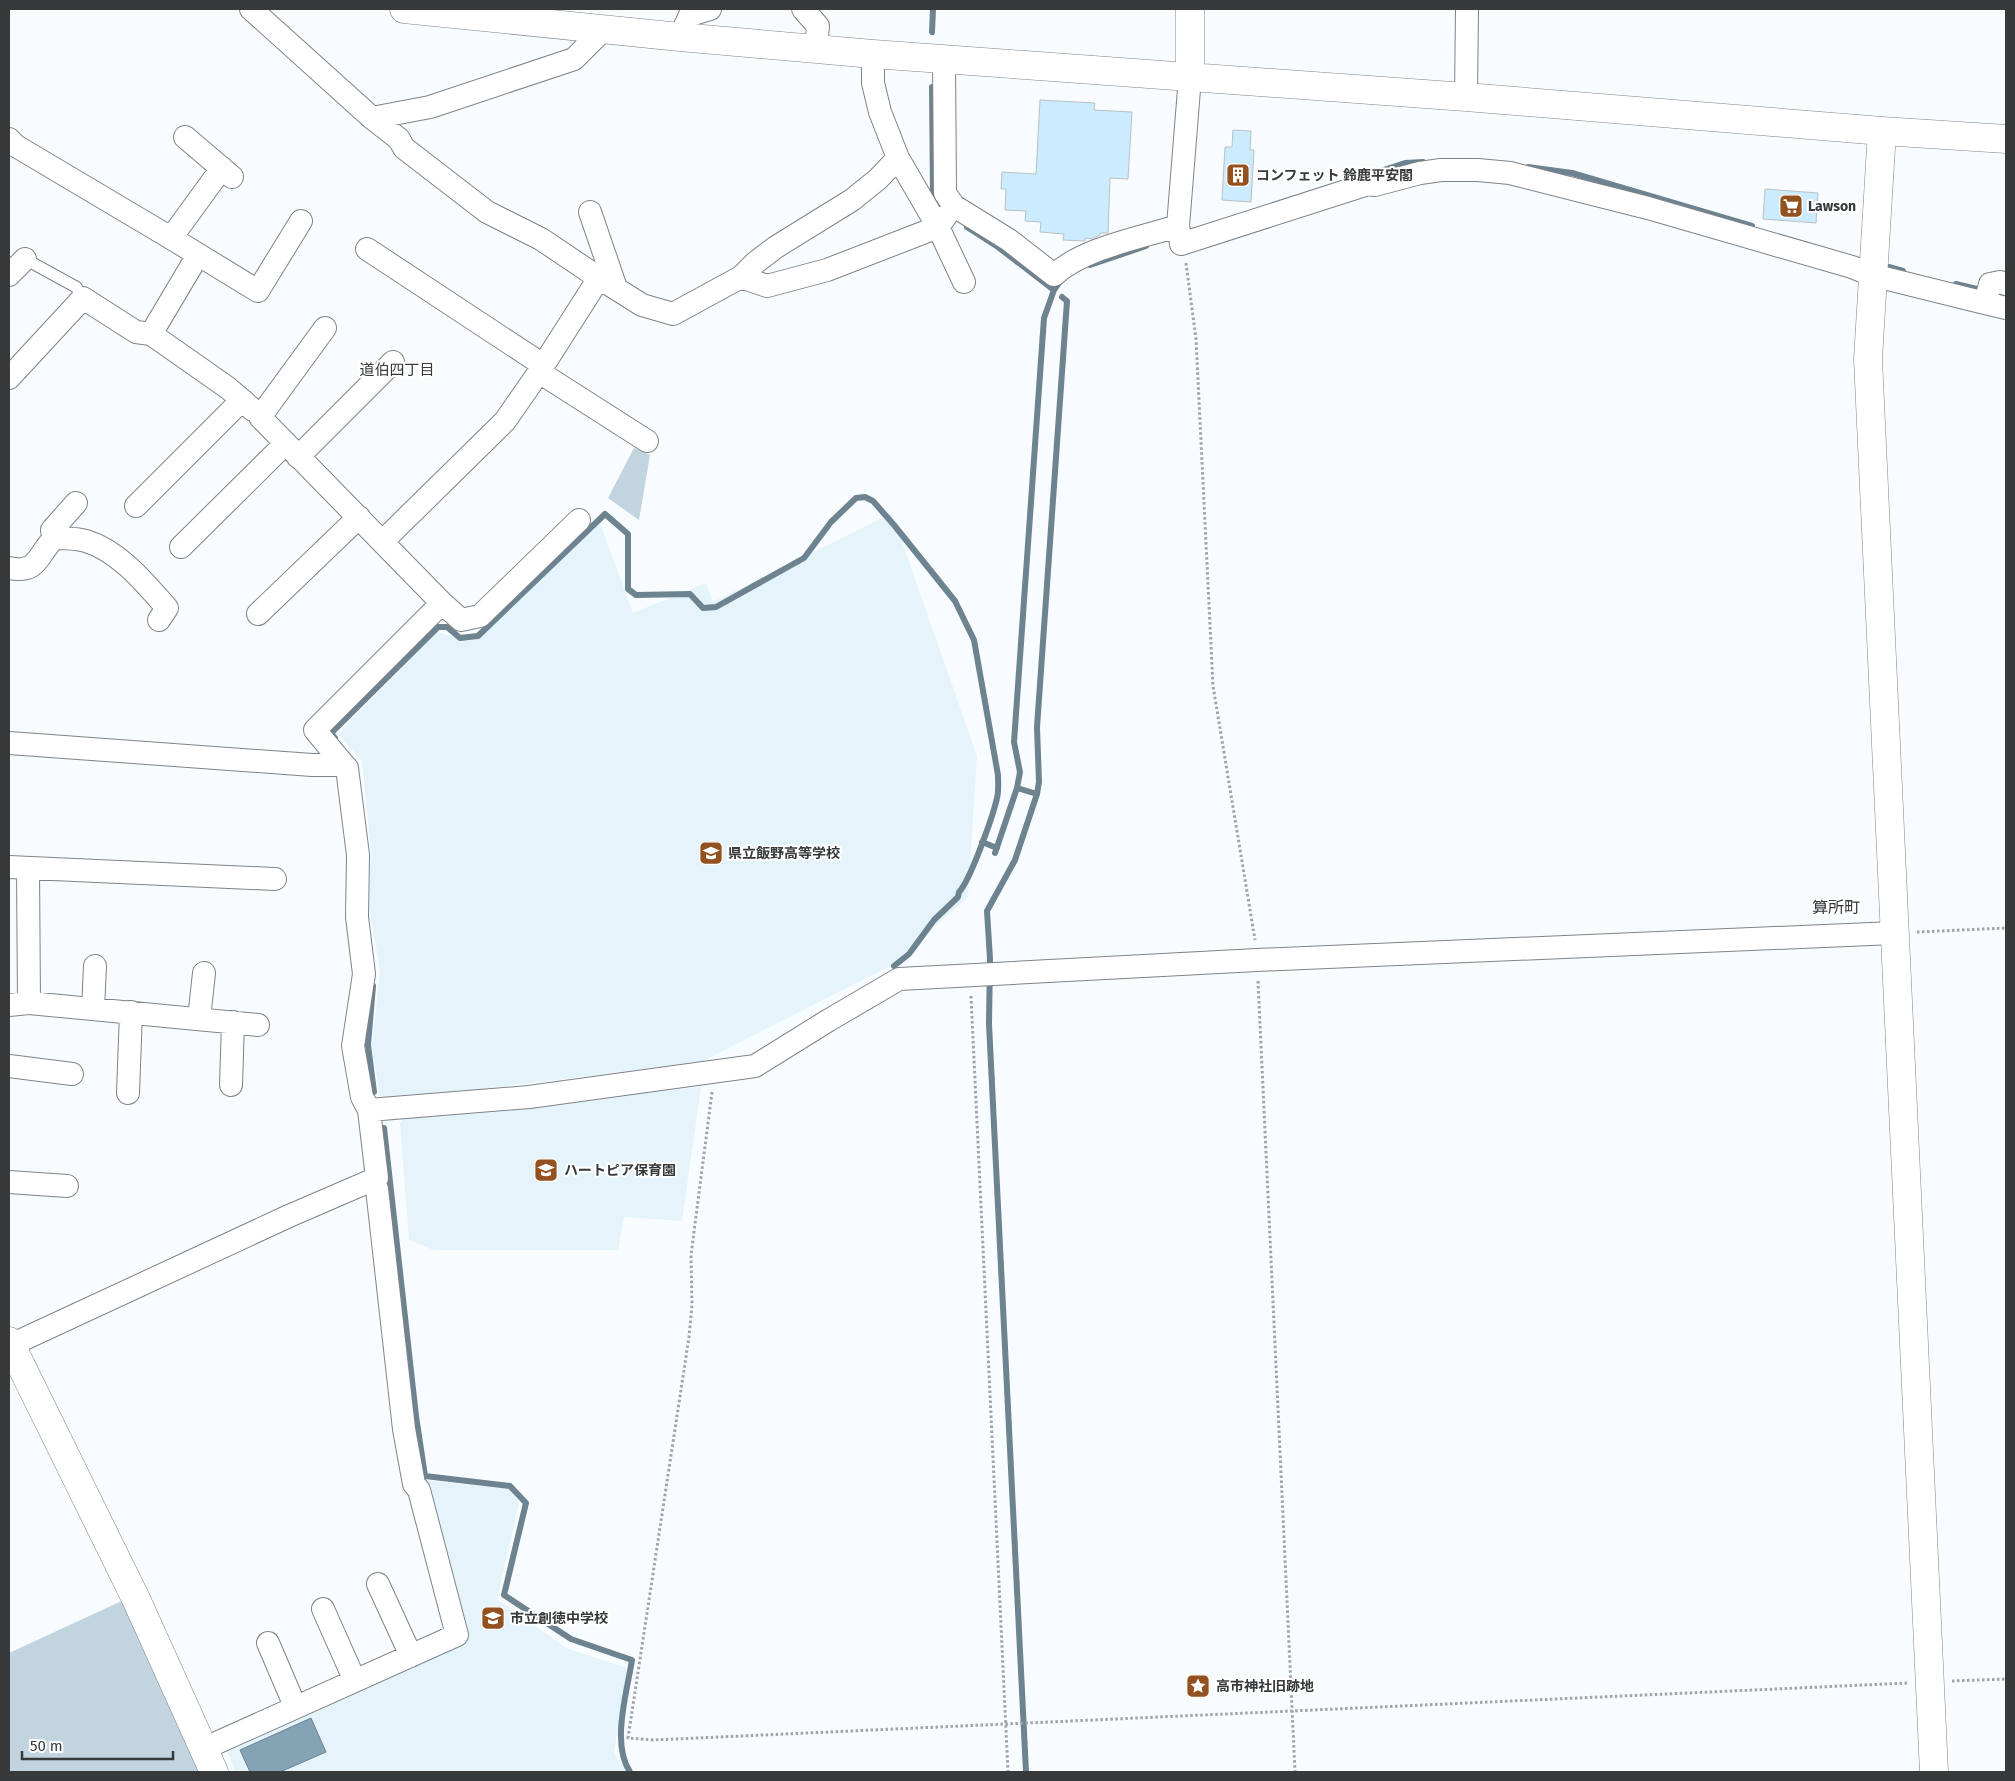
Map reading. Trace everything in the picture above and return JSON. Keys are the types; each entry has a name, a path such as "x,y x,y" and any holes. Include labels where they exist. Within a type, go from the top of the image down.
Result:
{"street":[{"path":"251,9 372,118 399,139 404,148 487,212 541,239 642,305 672,314 741,277 755,263 776,247 852,200 878,180 898,158"},
{"path":"404,9 680,37 873,54 2006,139"},
{"path":"680,37 690,15 710,9"},
{"path":"803,9 818,26 816,49"},
{"path":"1179,235 1190,77 1190,9"},
{"path":"1466,97 1467,9"},
{"path":"372,118 430,107 574,59 605,28"},
{"path":"873,54 875,93 880,112 898,158 938,226 964,282"},
{"path":"944,59 945,193 953,207 1009,240 1054,275 1067,263 1086,255 1179,235 1368,184 1376,184 1420,172 1478,170 1510,173 1648,208 1852,267 1872,275 1995,296"},
{"path":"1882,131 1868,359 1934,1772"},
{"path":"171,238 227,173 185,137"},
{"path":"9,139 16,146 258,291 301,221"},
{"path":"741,277 767,286 827,270 938,226 953,207"},
{"path":"590,212 607,283"},
{"path":"367,249 647,441"},
{"path":"151,334 198,255"},
{"path":"9,275 25,259"},
{"path":"383,541 505,421 541,368 607,283"},
{"path":"9,378 83,298 136,332 151,334 242,400 461,620 480,616 579,520"},
{"path":"260,417 325,328"},
{"path":"181,547 393,362"},
{"path":"136,506 242,400"},
{"path":"54,538 52,530 76,503"},
{"path":"258,614 359,517"},
{"path":"9,568 22,570 32,567 54,538"},
{"path":"54,538 86,540 115,556 149,587 167,608 159,620"},
{"path":"372,1180 377,1189 404,1429 414,1484 418,1490 457,1635 295,1706 208,1760 136,1600 10,1343 289,1216 372,1180 377,1178 369,1110 362,1097 353,1046 364,974 357,917 358,855 347,768 315,730 442,603"},
{"path":"9,744 312,765 344,765"},
{"path":"258,1025 131,1012 19,1004 18,867 275,880"},
{"path":"369,1110 529,1097 755,1066 899,979 1257,960 1894,933"},
{"path":"93,1009 95,966"},
{"path":"199,1019 204,973"},
{"path":"128,1094 131,1012"},
{"path":"231,1085 233,1022"},
{"path":"9,1066 72,1074"},
{"path":"9,1182 67,1186"},
{"path":"378,1584 411,1656"},
{"path":"323,1609 355,1681"},
{"path":"268,1643 295,1706"}],"lane":[{"path":"25,259 76,286 83,298"}],"path":[{"path":"1179,235 1185,256 1196,339 1213,686 1257,960 1295,1772"},
{"path":"1894,933 2006,928"},
{"path":"973,974 1008,1772"},
{"path":"714,1072 691,1255 692,1305 689,1337 628,1738 653,1740 2006,1679"}],"shaded area":[{"path":"634,448 650,455 639,520 608,498"},
{"path":"892,513 977,756 968,897 890,966 701,1062 401,1099 380,1096 372,1047 380,971 369,906 371,850 362,761 338,734 437,632 469,641 600,523 633,613 706,583 713,602"},
{"name":"ハートピア保育園","path":"701,1087 682,1221 624,1217 618,1250 434,1250 409,1240 400,1123 404,1118"},
{"name":"市立創徳中学校","path":"424,1480 509,1489 519,1503 497,1599 566,1648 627,1668 614,1753 627,1772 236,1772 224,1745 467,1638"},
{"path":"124,1600 203,1772 9,1772 9,1653"},
{"path":"311,1718 326,1752 280,1772 250,1772 240,1750"}],"building":[{"path":"1040,100 1095,103 1094,110 1132,112 1128,179 1110,178 1108,233 1100,233 1100,235 1091,239 1085,238 1085,241 1063,240 1064,234 1040,232 1041,222 1025,221 1026,211 1005,210 1006,189 1001,189 1002,172 1036,174"},
{"name":"コンフェット 鈴鹿平安閣","path":"1233,130 1251,131 1250,150 1254,150 1251,202 1222,200 1225,147 1232,147"},
{"name":"Lawson","path":"1765,189 1818,193 1816,223 1763,219"}],"waterway":[{"path":"932,32 933,9"},
{"path":"932,87 933,195 944,212"},
{"path":"1365,176 1405,163 1423,162"},
{"path":"1528,167 1572,173 1752,226"},
{"path":"967,227 998,247 1054,290"},
{"path":"1090,265 1146,246"},
{"path":"1889,267 1903,271"},
{"path":"995,853 1017,788 1020,772 1014,742 1044,318 1054,290 1061,280"},
{"path":"1956,284 2006,296"},
{"path":"1026,1772 989,1024 990,959 987,911 1015,860 1037,794 1039,782 1037,727 1067,301 1062,297"},
{"path":"335,738 331,733 438,627 447,627 460,638 478,636 605,514 628,534 628,589 636,595 690,594 703,608 716,607 804,558 831,522 856,498 865,497 873,501 894,525 955,601 974,640 998,775 998,795 991,819 981,848 964,886 959,892 958,897 934,920 909,954 894,966"},
{"path":"1017,788 1037,794"},
{"path":"982,842 997,848"},
{"path":"373,986 368,1045 374,1092"},
{"path":"384,1128 416,1416 425,1476 510,1486 526,1503 504,1595 571,1639 632,1660 624,1702 621,1733 624,1760 630,1772"}],"place":[{"name":"コンフェット 鈴鹿平安閣","path":"1238,175"},
{"name":"Lawson","path":"1791,206"},
{"name":"県立飯野高等学校","path":"711,853"},
{"name":"ハートピア保育園","path":"546,1170"},
{"name":"市立創徳中学校","path":"493,1618"},
{"name":"高市神社旧跡地","path":"1198,1686"}],"district":[{"name":"道伯四丁目","path":"397,370"},
{"name":"算所町","path":"1836,907"}]}
